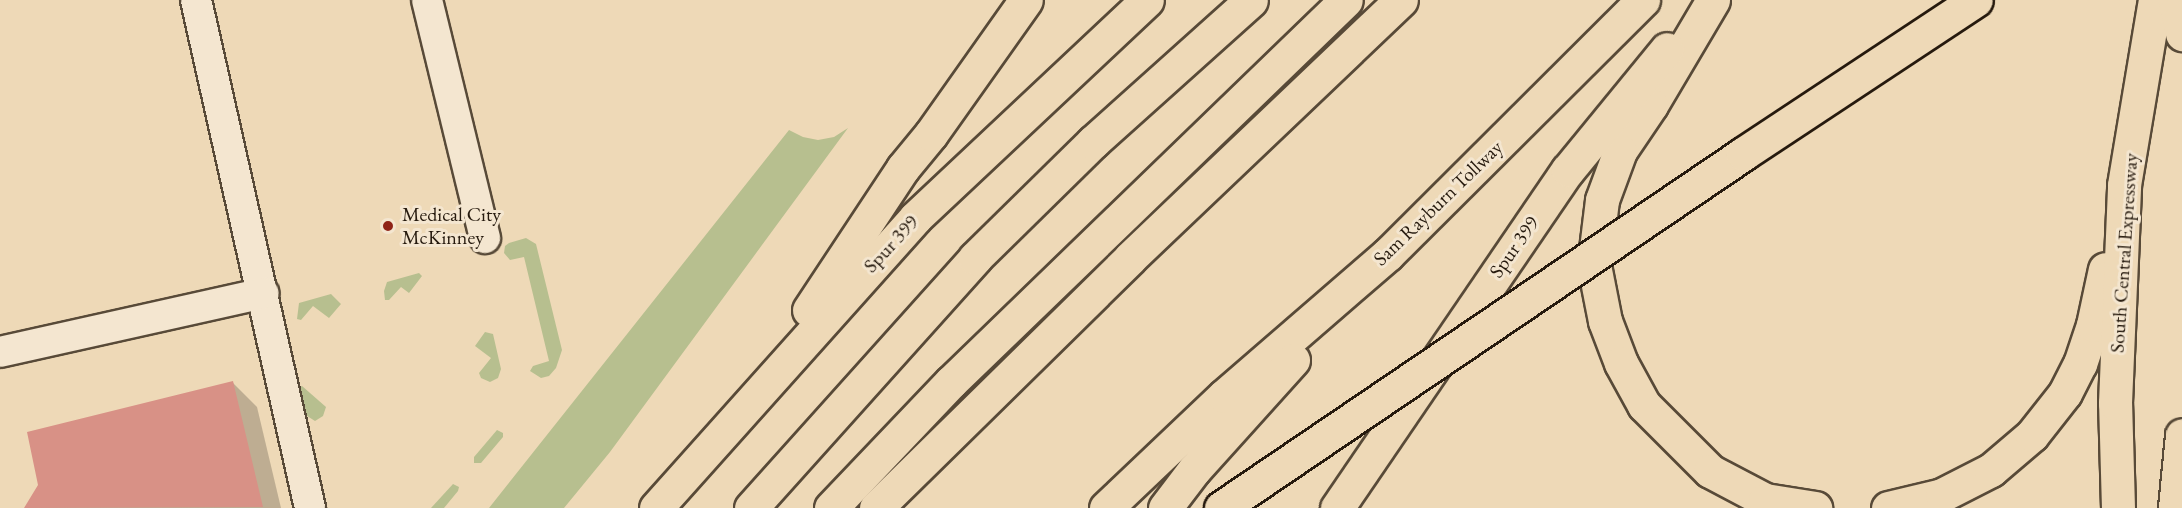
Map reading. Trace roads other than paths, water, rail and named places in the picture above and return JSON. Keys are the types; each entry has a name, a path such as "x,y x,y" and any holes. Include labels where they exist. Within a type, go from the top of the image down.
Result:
{"main road":[{"path":"734,418 903,168 931,134 1026,0"},
{"name":"Spur 399","path":"656,508 915,218 1147,0"},
{"path":"751,508 975,258 1093,142 1251,0"},
{"path":"831,508 951,382 1346,0"},
{"path":"876,508 1130,258 1401,0"},
{"name":"Sam Rayburn Tollway","path":"1106,508 1224,396 1388,254 1643,0"},
{"path":"1711,0 1651,105 1620,151 1602,200 1594,265 1603,310 1621,363 1644,405 1676,441 1710,471 1765,500 1815,508"},
{"name":"Spur 399","path":"1337,508 1568,170 1711,0"},
{"path":"1221,508 1743,154 1976,0"},
{"name":"South Central Expressway","path":"2118,508 2115,404 2124,186 2155,0"},
{"path":"2175,0 2182,34"},
{"path":"1888,508 1942,495 1991,470 2032,435 2065,393 2080,364 2093,325 2124,186"},
{"path":"1165,508 1241,416 1388,254"},
{"path":"2175,508 2182,435"}],"lane":[{"path":"196,0 310,508"},
{"path":"427,0 485,238"},
{"path":"0,352 263,293"}],"place":[{"name":"Medical City McKinney","path":"388,226"}]}
